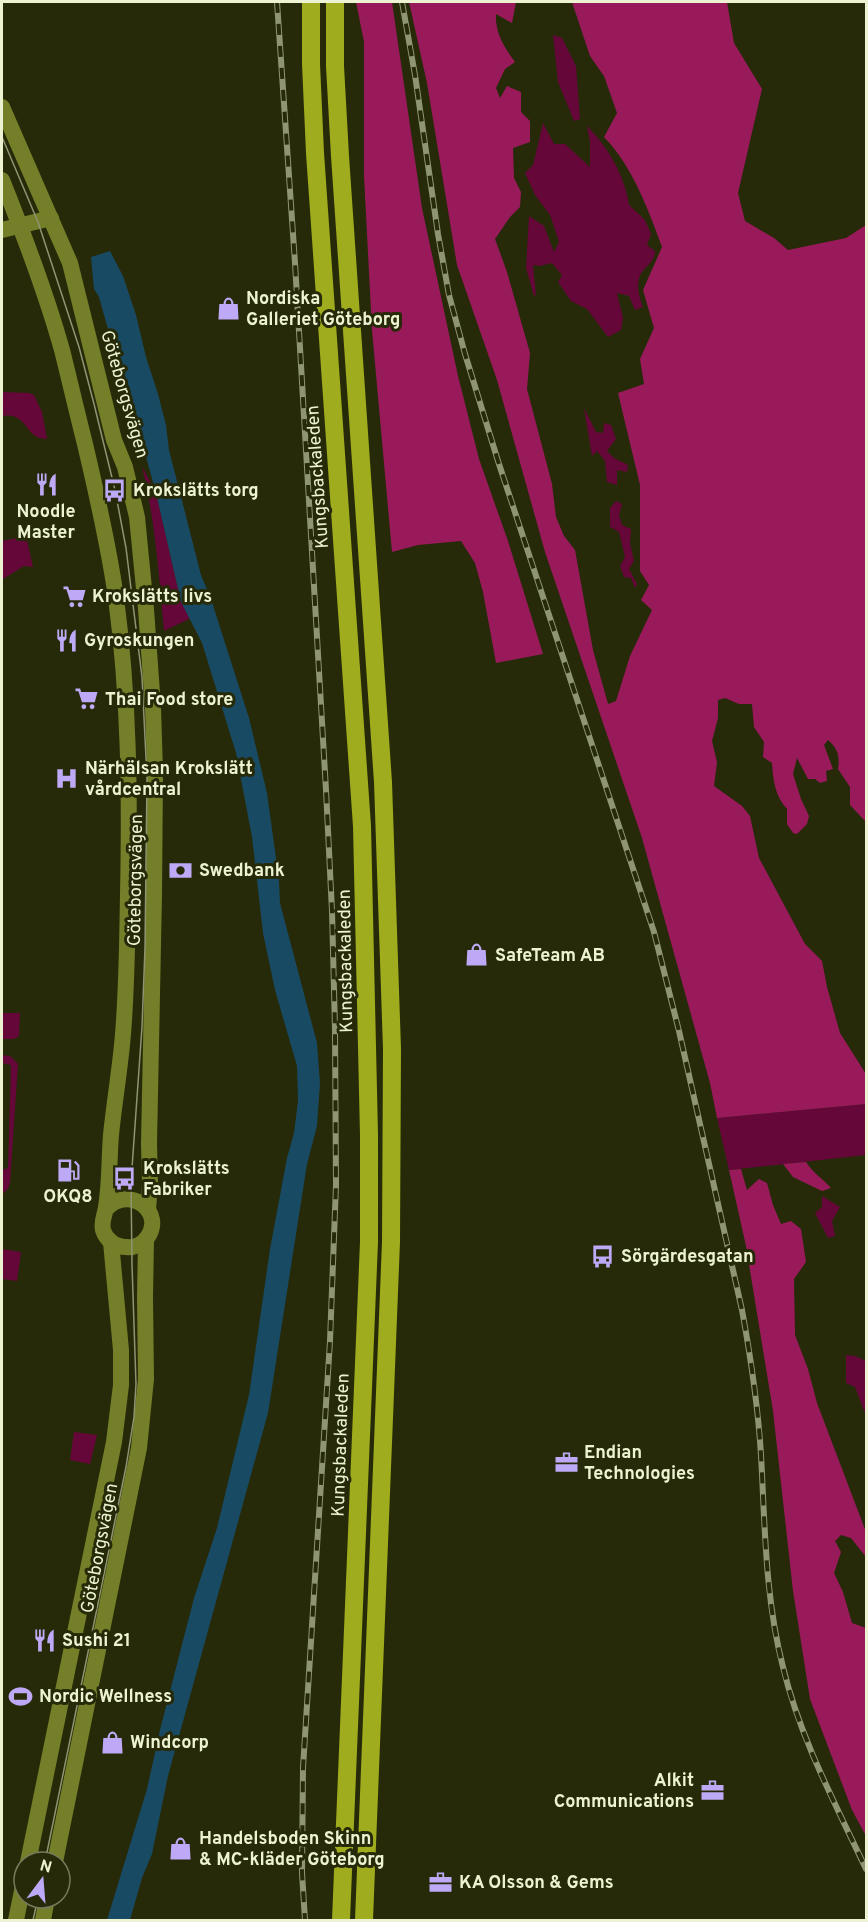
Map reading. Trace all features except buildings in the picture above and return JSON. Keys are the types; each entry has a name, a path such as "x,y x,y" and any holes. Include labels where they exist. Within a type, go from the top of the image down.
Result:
{"highway":[{"name":"Kungsbackaleden","path":"311,2 315,153 360,802 369,1135 369,1242 341,1920"},
{"path":"335,2 335,66 340,156 383,782 392,1049 391,1254 364,1920"}],"main road":[{"name":"Göteborgsvägen","path":"2,107 70,263 114,440 133,494 146,609 155,772 148,1210 152,1223 146,1239 146,1379 139,1448 57,1850"},
{"name":"Göteborgsvägen","path":"2,180 61,348 93,478 116,597 124,679 130,790 122,1039 110,1140 106,1209 102,1221 103,1229 111,1242 121,1350 121,1385 114,1442 30,1850"},
{"path":"2,230 51,218"},
{"path":"106,1209 111,1204 125,1198 138,1201 148,1210"},
{"path":"111,1242 119,1246 132,1247 146,1239"}],"shaded area":[{"path":"356,2 392,2 422,208 458,376 479,459 508,541 543,654 496,663 483,592 475,563 461,541 418,545 392,552 372,330 364,176 364,42"},
{"path":"409,2 516,2 512,23 496,14 501,40 515,62 505,69 496,88 500,98 507,86 521,92 521,112 530,121 530,142 513,148 514,178 521,192 520,207 495,239 530,353 527,389 552,484 556,517 564,536 575,550 593,650 608,704 616,701 630,656 652,610 641,600 649,585 640,571 640,485 618,393 644,384 640,359 654,328 643,290 662,247 631,175 604,137 617,113 604,76 590,56 572,2 727,2 734,43 762,89 738,193 745,221 774,238 788,250 846,238 866,225 866,822 850,805 850,787 838,769 837,753 828,740 824,745 833,769 826,771 827,781 820,783 815,779 808,779 797,758 793,774 809,816 807,824 797,834 793,833 787,824 787,809 775,788 772,763 763,757 764,742 754,727 752,704 739,704 725,698 718,700 718,718 712,741 717,762 714,786 742,806 750,816 759,858 805,944 822,961 840,1033 866,1074 866,1104 717,1118 710,1083 642,838 545,552 497,380 457,265 427,83"},
{"path":"553,35 562,38 576,66 580,119 574,121 558,82"},
{"path":"543,123 554,144 565,144 590,167 590,142 587,126 602,143 614,162 624,183 629,205 645,220 651,234 647,245 655,251 655,254 642,272 638,285 643,307 635,310 629,296 617,293 623,318 621,330 608,337 587,309 571,301 558,282 562,275 552,263 533,265 536,295 534,296 526,268 529,216 544,226 554,252 559,242 550,215 535,195 525,173 533,165"},
{"path":"2,392 34,395 42,412 47,439 34,435 17,417 2,416"},
{"path":"584,408 596,432 603,433 604,423 611,425 616,439 607,451 614,458 628,465 627,472 617,470 617,485 607,482 605,461 597,451 592,456"},
{"path":"142,466 156,493 181,602 191,618 164,631 153,527"},
{"path":"616,501 622,504 619,515 622,525 631,529 630,543 634,561 629,569 637,584 635,588 631,578 624,577 620,566 625,557 619,532 610,527 610,508"},
{"path":"26,536 33,567 24,566 3,579 2,541"},
{"path":"2,1013 20,1013 19,1036 14,1039 2,1039"},
{"path":"2,1055 10,1056 18,1064 10,1183 8,1189 2,1194 2,1170 8,1168 11,1065 2,1063"},
{"path":"866,1104 866,1155 729,1170 717,1118"},
{"path":"806,1162 831,1188 822,1191 793,1177 783,1164"},
{"path":"741,1169 747,1190 759,1179 767,1183 781,1224 791,1221 801,1229 806,1262 794,1279 795,1335 808,1369 817,1403 866,1532 866,1557 851,1538 841,1535 835,1541 841,1552 834,1573 843,1592 852,1623 866,1628 866,1836 852,1810 810,1699 793,1591 773,1411 746,1246 729,1170"},
{"path":"822,1196 840,1207 832,1221 835,1236 828,1238 815,1213 822,1207"},
{"path":"2,1249 21,1252 17,1281 2,1279"},
{"path":"846,1355 866,1361 866,1416 855,1387 846,1383"},
{"path":"74,1432 97,1435 90,1464 70,1460"}],"water":[{"path":"110,251 123,276 136,315 166,425 169,450 201,575 211,599 249,718 267,793 280,903 317,1043 320,1083 317,1126 307,1164 268,1413 168,1776 152,1854 142,1878 130,1920 107,1920 147,1789 194,1598 217,1528 249,1395 270,1249 294,1133 298,1101 297,1066 275,990 263,933 252,837 236,753 202,643 181,602 156,493 131,403 126,394 99,297 94,289 91,257"}],"tram line":[{"path":"2,137 38,222 79,347 115,490 126,548 142,677 147,778 142,1027 131,1182 136,1384 134,1417 126,1467 47,1850"},
{"path":"33,1920 35,1910"}],"railway":[{"path":"277,2 326,790 335,1029 336,1185 330,1341 303,1768 302,1873 305,1920"},
{"path":"402,2 449,295 498,461 654,932 679,1031 742,1310 748,1346 760,1437 769,1588 783,1667 809,1745 866,1869"}],"place":[{"name":"Nordiska Galleriet Göteborg","path":"228,308"},
{"name":"Noodle Master","path":"46,485"},
{"name":"Krokslätts torg","path":"115,490"},
{"name":"Krokslätts livs","path":"74,596"},
{"name":"Gyroskungen","path":"66,640"},
{"name":"Thai Food store","path":"87,699"},
{"name":"Närhälsan Krokslätt vårdcentral","path":"67,778"},
{"name":"Swedbank","path":"181,870"},
{"name":"SafeTeam AB","path":"477,955"},
{"name":"OKQ8","path":"68,1170"},
{"name":"Krokslätts Fabriker","path":"125,1178"},
{"name":"Sörgärdesgatan","path":"603,1256"},
{"name":"Endian Technologies","path":"566,1462"},
{"name":"Sushi 21","path":"44,1640"},
{"name":"Nordic Wellness","path":"21,1696"},
{"name":"Windcorp","path":"112,1742"},
{"name":"Alkit Communications","path":"712,1790"},
{"name":"Handelsboden Skinn & MC-kläder Göteborg","path":"181,1848"},
{"name":"KA Olsson & Gems","path":"441,1882"}]}
